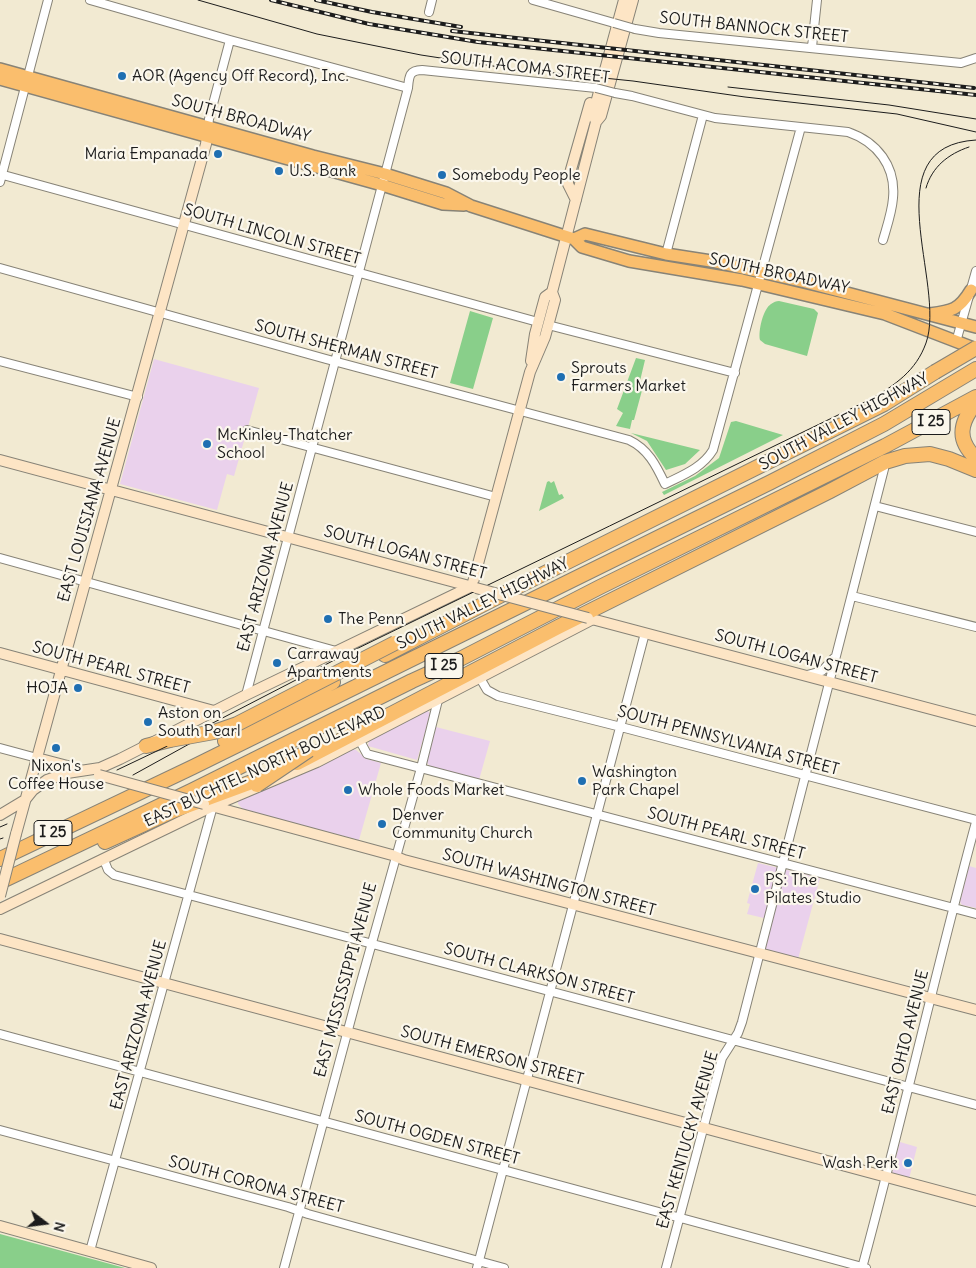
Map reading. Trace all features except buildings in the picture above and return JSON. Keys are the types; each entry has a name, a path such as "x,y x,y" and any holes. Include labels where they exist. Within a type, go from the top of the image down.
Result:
{"highway":[{"path":"106,808 339,679 710,490 884,404 976,349"},
{"name":"SOUTH VALLEY HIGHWAY","path":"0,858 193,767 771,482 884,424 975,370"},
{"path":"710,490 842,436 956,380"},
{"name":"I 25","path":"0,883 460,659 600,587 798,490 976,397"},
{"path":"976,403 970,410 964,423 962,437 976,458"},
{"path":"0,883 57,864 173,811 300,762 558,627 885,462 905,456 930,454 950,459 976,470"},
{"path":"146,746 214,732 237,724 395,643 524,584"},
{"path":"251,789 309,750 587,603 600,587"}],"main road":[{"name":"SOUTH BROADWAY","path":"0,69 27,81 383,179 443,204 471,206 571,237 582,247 629,261 758,284 885,314 976,349"},
{"name":"SOUTH BROADWAY","path":"0,79 27,81"},
{"name":"SOUTH BROADWAY","path":"571,237 585,234 666,254 762,272 976,327"},
{"path":"926,315 955,309 962,304 971,290"}],"street":[{"path":"1,176 48,0"},
{"path":"90,0 408,88"},
{"path":"429,12 432,0"},
{"name":"SOUTH BANNOCK STREET","path":"533,0 614,23 659,32 961,62 976,58"},
{"path":"596,122 593,114 624,0"},
{"path":"0,815 25,800 33,790 47,780 67,773 105,766 336,651 474,587 530,372 538,322 571,237 576,200 596,122 602,116 634,0"},
{"path":"812,47 817,0"},
{"path":"208,132 209,118 230,40"},
{"name":"SOUTH ACOMA STREET","path":"408,88 411,72 422,70 595,88 715,118 848,132 866,140 880,153 890,170 894,190 883,240"},
{"name":"EAST ARIZONA AVENUE","path":"246,695 408,88"},
{"path":"576,200 568,180 595,88"},
{"path":"666,254 703,115"},
{"path":"548,325 734,374 801,127"},
{"name":"EAST LOUISIANA AVENUE","path":"0,896 138,397 208,132"},
{"name":"SOUTH LINCOLN STREET","path":"1,176 538,322"},
{"name":"SOUTH SHERMAN STREET","path":"0,268 634,442 648,454 664,484 693,470 709,457 716,440 734,374"},
{"path":"956,342 976,271"},
{"path":"530,372 545,337 555,300 548,294"},
{"path":"0,362 138,397"},
{"path":"247,430 496,497"},
{"name":"SOUTH LOGAN STREET","path":"0,460 976,721"},
{"name":"EAST KENTUCKY AVENUE","path":"666,1268 722,1058 742,1022 884,469"},
{"path":"875,506 976,532"},
{"path":"0,558 336,651"},
{"path":"852,596 976,627"},
{"name":"EAST BUCHTEL NORTH BOULEVARD","path":"0,909 104,860 209,805 317,762 360,741 590,618"},
{"path":"478,1265 645,633"},
{"path":"804,674 814,674 822,671 838,652"},
{"name":"SOUTH PEARL STREET","path":"0,653 214,711"},
{"name":"SOUTH PENNSYLVANIA STREET","path":"480,678 486,690 493,694 621,726 976,821"},
{"name":"EAST MISSISSIPPI AVENUE","path":"284,1268 438,700"},
{"name":"SOUTH PEARL STREET","path":"360,741 367,754 976,914"},
{"name":"SOUTH WASHINGTON STREET","path":"0,748 404,860 976,1010"},
{"name":"EAST ARIZONA AVENUE","path":"90,1252 165,982 209,805"},
{"name":"EAST OHIO AVENUE","path":"864,1268 976,821"},
{"name":"SOUTH CLARKSON STREET","path":"104,860 108,870 114,875 976,1105"},
{"name":"SOUTH EMERSON STREET","path":"0,939 976,1202"},
{"name":"SOUTH OGDEN STREET","path":"0,1034 864,1268"},
{"name":"SOUTH CORONA STREET","path":"0,1130 299,1211 478,1265 504,1268"},
{"path":"0,1226 151,1268"}],"shaded area":[{"path":"154,359 259,388 234,476 227,474 217,510 120,484"},
{"path":"427,710 430,715 417,760 368,746 369,740"},
{"path":"436,727 490,741 479,780 431,767 427,763"},
{"path":"352,749 367,759 381,763 359,840 244,810 238,804 238,801"},
{"path":"758,863 820,878 798,959 765,949 772,920 747,914 750,904 747,903"},
{"path":"969,866 976,868 976,908 962,905 960,902"},
{"path":"900,1142 917,1147 909,1179 892,1173"}],"green space":[{"path":"779,301 814,309 818,313 807,356 765,344 760,340 760,326 763,315 771,304"},
{"path":"470,311 493,318 473,389 450,383"},
{"path":"636,358 645,360 640,381 644,383 630,429 616,426 623,413 617,409"},
{"path":"736,421 783,435 664,495 662,492 695,476 719,458 731,422"},
{"path":"631,433 700,450 685,464 666,470 647,441"},
{"path":"554,481 559,495 562,494 564,498 539,511 547,482 551,483"},
{"path":"0,1234 125,1268 0,1268"}],"tram line":[{"path":"198,0 317,34 421,55 506,68 633,81 745,97 897,114 976,132"},
{"path":"728,87 889,105 976,119"},
{"path":"117,770 178,741 348,653 871,399 896,383 911,369 922,353 926,343 930,318 920,222 920,191 927,166 945,148 976,140"},
{"path":"926,188 932,174 942,162 954,153 969,147"},
{"path":"133,775 220,727"},
{"path":"0,827 7,824"}],"railway":[{"path":"271,0 369,24 478,42 976,95"},
{"path":"316,0 372,12 461,27"},
{"path":"452,31 974,88"}],"place":[{"name":"AOR (Agency Off Record), Inc.","path":"122,76"},
{"name":"Maria Empanada","path":"218,154"},
{"name":"U.S. Bank","path":"279,171"},
{"name":"Somebody People","path":"442,175"},
{"name":"Sprouts Farmers Market","path":"561,377"},
{"name":"McKinley-Thatcher School","path":"207,444"},
{"name":"The Penn","path":"328,619"},
{"name":"Carraway Apartments","path":"277,663"},
{"name":"HOJA","path":"78,688"},
{"name":"Aston on South Pearl","path":"148,722"},
{"name":"Nixon's Coffee House","path":"56,748"},
{"name":"Washington Park Chapel","path":"582,781"},
{"name":"Whole Foods Market","path":"348,790"},
{"name":"Denver Community Church","path":"382,824"},
{"name":"PS: The Pilates Studio","path":"755,889"},
{"name":"Wash Perk","path":"908,1163"}]}
